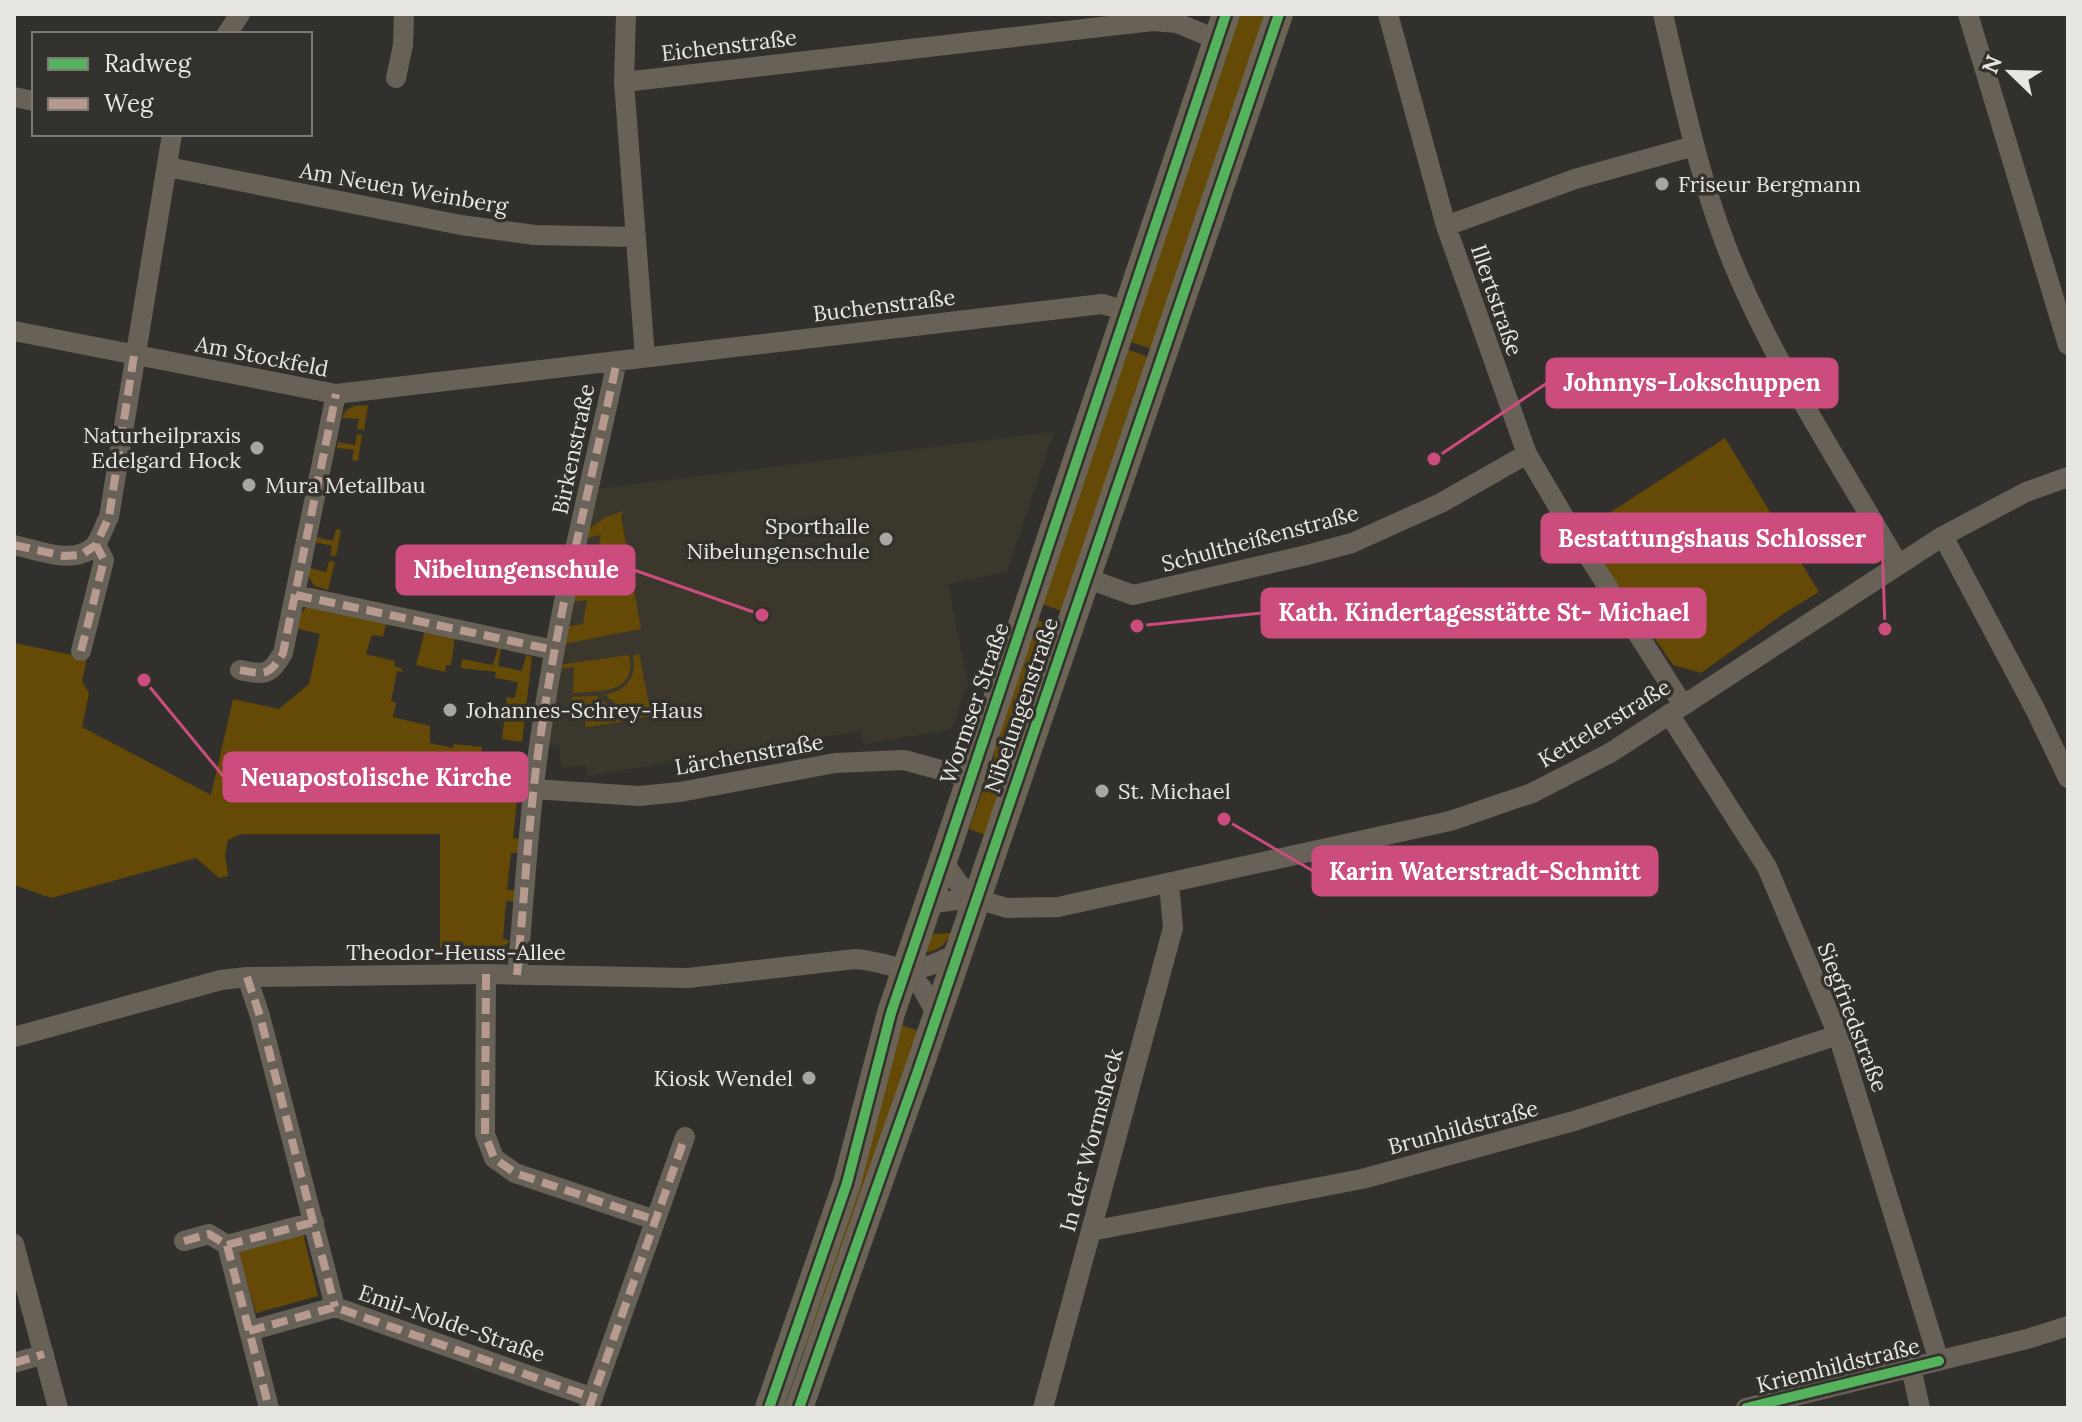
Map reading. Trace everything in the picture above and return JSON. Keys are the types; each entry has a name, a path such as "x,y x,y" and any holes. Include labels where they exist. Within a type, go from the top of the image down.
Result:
{"street":[{"path":"228,32 240,14"},
{"path":"396,78 403,45 404,14"},
{"path":"626,14 624,82 645,357"},
{"name":"Nibelungenstraße","path":"799,1408 937,1015 1279,14"},
{"name":"Illertstraße","path":"1388,14 1446,226 1527,454 1676,709"},
{"path":"1663,14 1694,146 1725,243 1767,337 1898,564"},
{"path":"1968,14 2068,345"},
{"name":"Eichenstraße","path":"624,82 1153,21 1222,27"},
{"name":"Wormser Straße","path":"769,1408 847,1183 904,969 943,861 1222,27"},
{"path":"14,545 64,556 81,555 96,545 109,517 172,136"},
{"path":"1446,226 1575,179 1694,146"},
{"name":"Am Neuen Weinberg","path":"168,167 461,225 535,235 634,237"},
{"name":"Buchenstraße","path":"645,357 1102,304 1127,311"},
{"name":"Am Stockfeld","path":"14,331 336,394 645,357"},
{"name":"Birkenstraße","path":"517,975 533,789 554,650 617,361"},
{"path":"240,670 263,674 275,666 283,653 336,394"},
{"name":"Schultheißenstraße","path":"1086,578 1133,595 1352,543 1441,503 1527,454"},
{"name":"Kettelerstraße","path":"927,904 976,899 1007,908 1058,907 1450,821 1532,793 1610,753 1943,536 2026,492 2068,477"},
{"path":"1943,536 2068,778"},
{"path":"81,651 104,560 96,545"},
{"path":"296,595 554,650"},
{"name":"Siegfriedstraße","path":"1676,709 1767,867 1838,1035 1939,1361"},
{"name":"Lärchenstraße","path":"533,789 639,796 680,792 835,763 904,760 970,778"},
{"path":"943,861 959,884 976,899"},
{"name":"In der Wormsheck","path":"1043,1408 1173,928 1169,883"},
{"path":"904,969 935,964 958,953"},
{"name":"Theodor-Heuss-Allee","path":"14,1037 221,980 247,977 486,974 688,978 855,959 904,969"},
{"path":"904,969 922,988 937,1015"},
{"path":"486,974 485,1134 494,1158 515,1173 655,1220"},
{"path":"247,977 260,1016 335,1307"},
{"name":"Brunhildstraße","path":"1091,1231 1362,1179 1574,1121 1838,1035"},
{"path":"591,1403 685,1137"},
{"path":"227,1245 314,1222"},
{"path":"184,1241 209,1234 227,1245 269,1408"},
{"path":"14,1244 58,1408"},
{"name":"Emil-Nolde-Straße","path":"249,1331 335,1307 591,1403"},
{"name":"Kriemhildstraße","path":"1746,1408 2068,1326"},
{"path":"14,1363 44,1354"},
{"path":"1911,1368 1920,1408"}],"shaded area":[{"path":"1233,14 1273,14 1158,351 1122,339"},
{"path":"1120,347 1155,359 1068,613 1033,601"},
{"path":"368,405 364,430 357,429 359,419 342,418 346,410 354,406"},
{"path":"1054,432 1007,572 948,584 968,683 952,729 864,744 861,731 588,776 585,765 562,768 559,745 549,745 558,665 597,489"},
{"path":"357,434 362,435 358,461 352,460 354,450 337,448 338,442 355,445"},
{"path":"1725,438 1819,592 1701,673 1673,665 1586,538 1600,519"},
{"path":"623,511 621,516 641,629 563,644 566,627 583,624 587,600 572,602 573,595 589,593 601,535 585,538 587,530 606,517"},
{"path":"336,529 341,530 336,556 330,555 332,546 315,542 316,537 333,541"},
{"path":"329,561 335,562 328,590 314,586 309,577 309,568 326,572"},
{"path":"307,606 386,624 383,637 371,637 366,654 395,661 394,666 402,669 402,672 397,671 391,701 396,703 393,717 430,726 430,743 453,748 454,744 482,747 478,772 490,773 502,769 500,789 518,791 513,838 521,839 519,853 511,853 507,890 516,890 515,902 506,901 503,939 510,940 503,948 496,947 496,951 440,948 440,834 241,834 228,840 225,854 228,876 219,878 196,858 51,898 14,885 14,643 87,658 82,681 89,693 82,727 211,795 233,699 279,709 309,684 320,634 299,629 296,625"},
{"path":"1029,617 1063,629 990,837 969,829 994,758 998,705"},
{"path":"425,631 455,637 451,665 446,665 445,672 416,665"},
{"path":"498,647 501,649 498,666 522,671 526,655 532,657 522,742 502,739 507,697 515,698 518,682 495,678 496,672 461,668 462,659 493,665"},
{"path":"639,654 651,716 634,719 605,695 624,687 633,671 633,656"},
{"path":"629,655 628,677 622,684 605,690 573,693 574,667 558,669 558,665"},
{"path":"597,696 628,721 586,727 583,705 572,708 572,697"},
{"path":"952,933 941,946 926,952 927,934"},
{"path":"895,1023 923,1032 814,1349 798,1343"},
{"path":"303,1233 318,1296 256,1313 237,1250"}],"marked path":[{"path":"14,545 64,556 81,555 96,545 109,517 134,355"},
{"path":"517,975 534,788 549,680 617,361"},
{"path":"240,670 266,672 283,653 336,394"},
{"path":"81,651 104,560 96,545"},
{"path":"296,595 554,650"},
{"path":"486,974 485,1134 494,1158 515,1173 655,1220"},
{"path":"247,977 260,1016 335,1307"},
{"path":"589,1408 685,1137"},
{"path":"227,1245 314,1222"},
{"path":"184,1241 209,1234 227,1245"},
{"path":"227,1245 269,1408"},
{"path":"249,1331 335,1307 593,1398"},
{"path":"14,1363 44,1354"}],"cycle path":[{"path":"769,1408 847,1183 891,1013 1226,14"},
{"path":"799,1408 917,1074 1279,14"},
{"path":"1746,1408 1939,1361"}],"place":[{"name":"Friseur Bergmann","path":"1662,184"},
{"name":"Naturheilpraxis Edelgard Hock","path":"257,448"},
{"name":"Johnnys-Lokschuppen","path":"1434,459"},
{"name":"Mura Metallbau","path":"249,485"},
{"name":"Sporthalle Nibelungenschule","path":"886,539"},
{"name":"Nibelungenschule","path":"762,615"},
{"name":"Kath. Kindertagesstätte St- Michael","path":"1137,626"},
{"name":"Bestattungshaus Schlosser","path":"1885,629"},
{"name":"Neuapostolische Kirche","path":"144,680"},
{"name":"Johannes-Schrey-Haus","path":"450,710"},
{"name":"St. Michael","path":"1102,791"},
{"name":"Karin Waterstradt-Schmitt","path":"1224,819"},
{"name":"Kiosk Wendel","path":"809,1078"}]}
